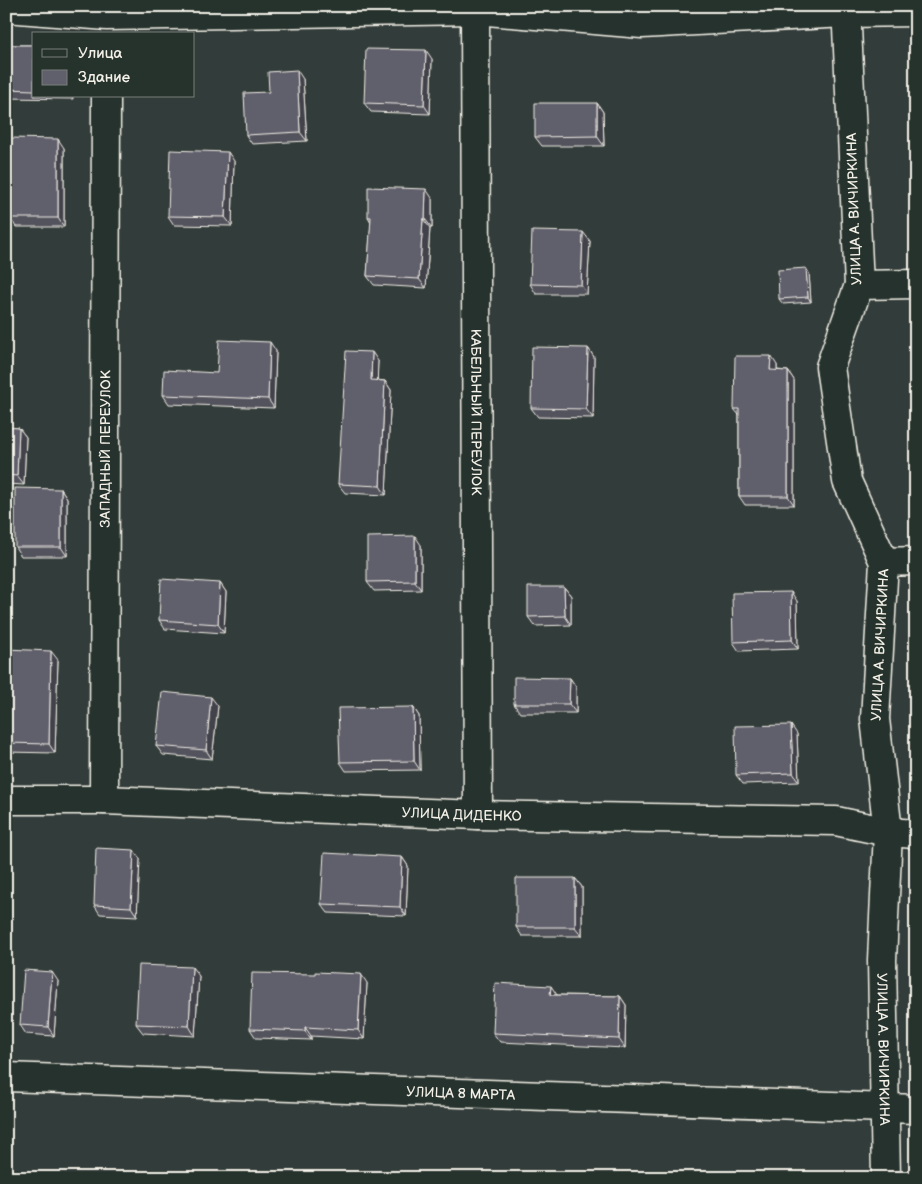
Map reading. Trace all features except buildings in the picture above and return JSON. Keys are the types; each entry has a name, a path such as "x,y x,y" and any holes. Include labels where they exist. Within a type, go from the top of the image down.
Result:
{"street":[{"path":"6,8 107,25 475,10 642,24 846,10 916,12"},
{"name":"КАБЕЛЬНЫЙ ПЕРЕУЛОК","path":"475,10 478,815"},
{"name":"УЛИЦА А. ВИЧИРКИНА","path":"846,10 859,285 830,367 847,481 884,562 875,719 888,832 882,960 886,1178"},
{"name":"ЗАПАДНЫЙ ПЕРЕУЛОК","path":"104,800 106,98"},
{"path":"859,285 916,284"},
{"path":"884,562 916,561"},
{"name":"УЛИЦА ДИДЕНКО","path":"6,800 104,800 478,815 836,821 888,832 916,834"},
{"name":"УЛИЦА 8 МАРТА","path":"6,1078 916,1109"}]}
